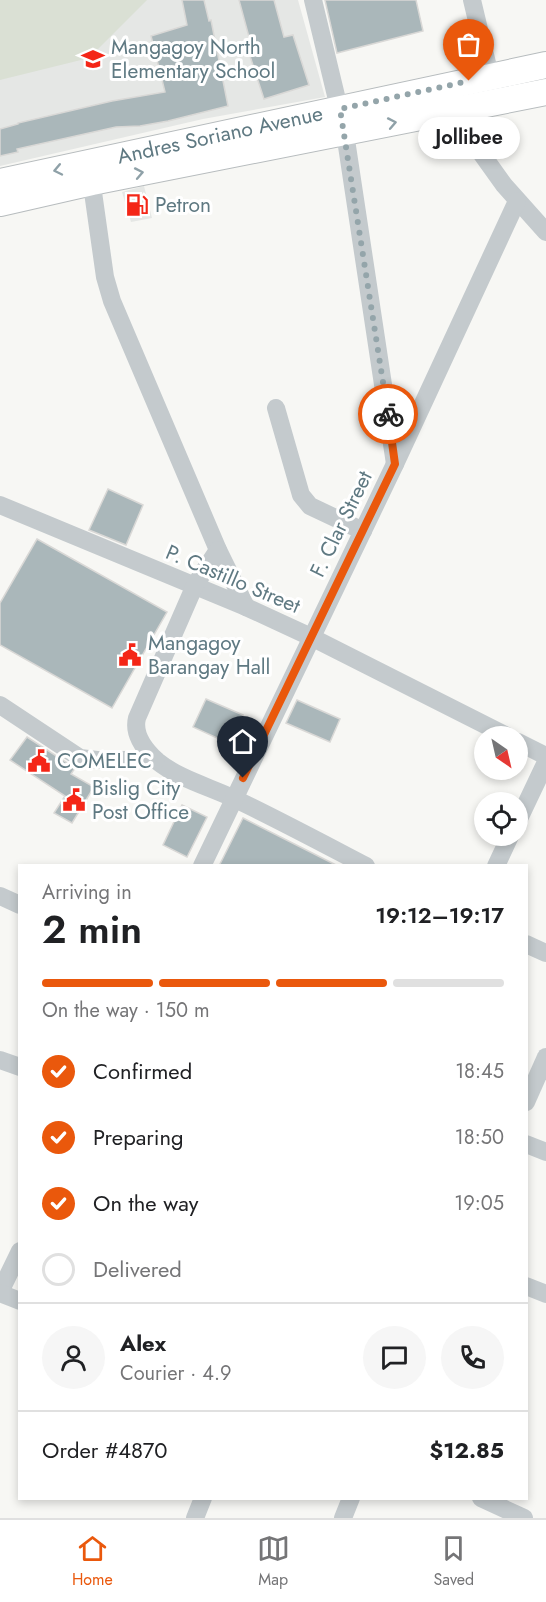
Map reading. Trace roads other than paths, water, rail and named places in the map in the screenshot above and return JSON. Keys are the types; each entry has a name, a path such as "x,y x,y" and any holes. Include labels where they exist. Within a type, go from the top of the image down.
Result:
{"highway":[{"name":"Andres Soriano Avenue","path":"0,182 90,173 343,121 490,77 546,65"},
{"name":"Andres Soriano Avenue","path":"343,121 451,111 546,92"},
{"name":"Andres Soriano Avenue","path":"0,203 90,173"}],"street":[{"path":"313,0 343,121 395,464"},
{"path":"472,0 497,102"},
{"path":"451,111 491,168 546,232"},
{"path":"90,173 105,277 112,301 218,550 246,607"},
{"name":"F. Clar Street","path":"203,864 395,464 517,201"},
{"path":"276,408 301,495 310,506 363,531"},
{"name":"P. Castillo Street","path":"0,506 246,607 312,637 487,726"},
{"path":"218,550 195,585 135,724 138,736 156,760 172,771 233,798 362,864"},
{"path":"0,705 80,758 156,760"},
{"path":"528,747 546,756"},
{"path":"528,800 546,762"},
{"path":"497,864 505,846"},
{"path":"0,896 18,904"},
{"path":"528,946 546,953"},
{"path":"528,1098 546,1057"},
{"path":"0,1060 18,1066"},
{"path":"528,1145 546,1152"},
{"path":"18,1255 0,1292 18,1300"},
{"path":"528,1287 546,1294"},
{"path":"195,1518 202,1500"},
{"path":"343,1518 350,1500"},
{"path":"485,1500 524,1518"}],"place":[{"name":"Mangagoy North Elementary School","path":"93,59"},
{"name":"Jollibee","path":"469,81"},
{"name":"Petron","path":"137,205"},
{"name":"Mangagoy Barangay Hall","path":"130,655"},
{"name":"COMELEC","path":"39,761"},
{"name":"Bislig City Post Office","path":"74,800"}]}
